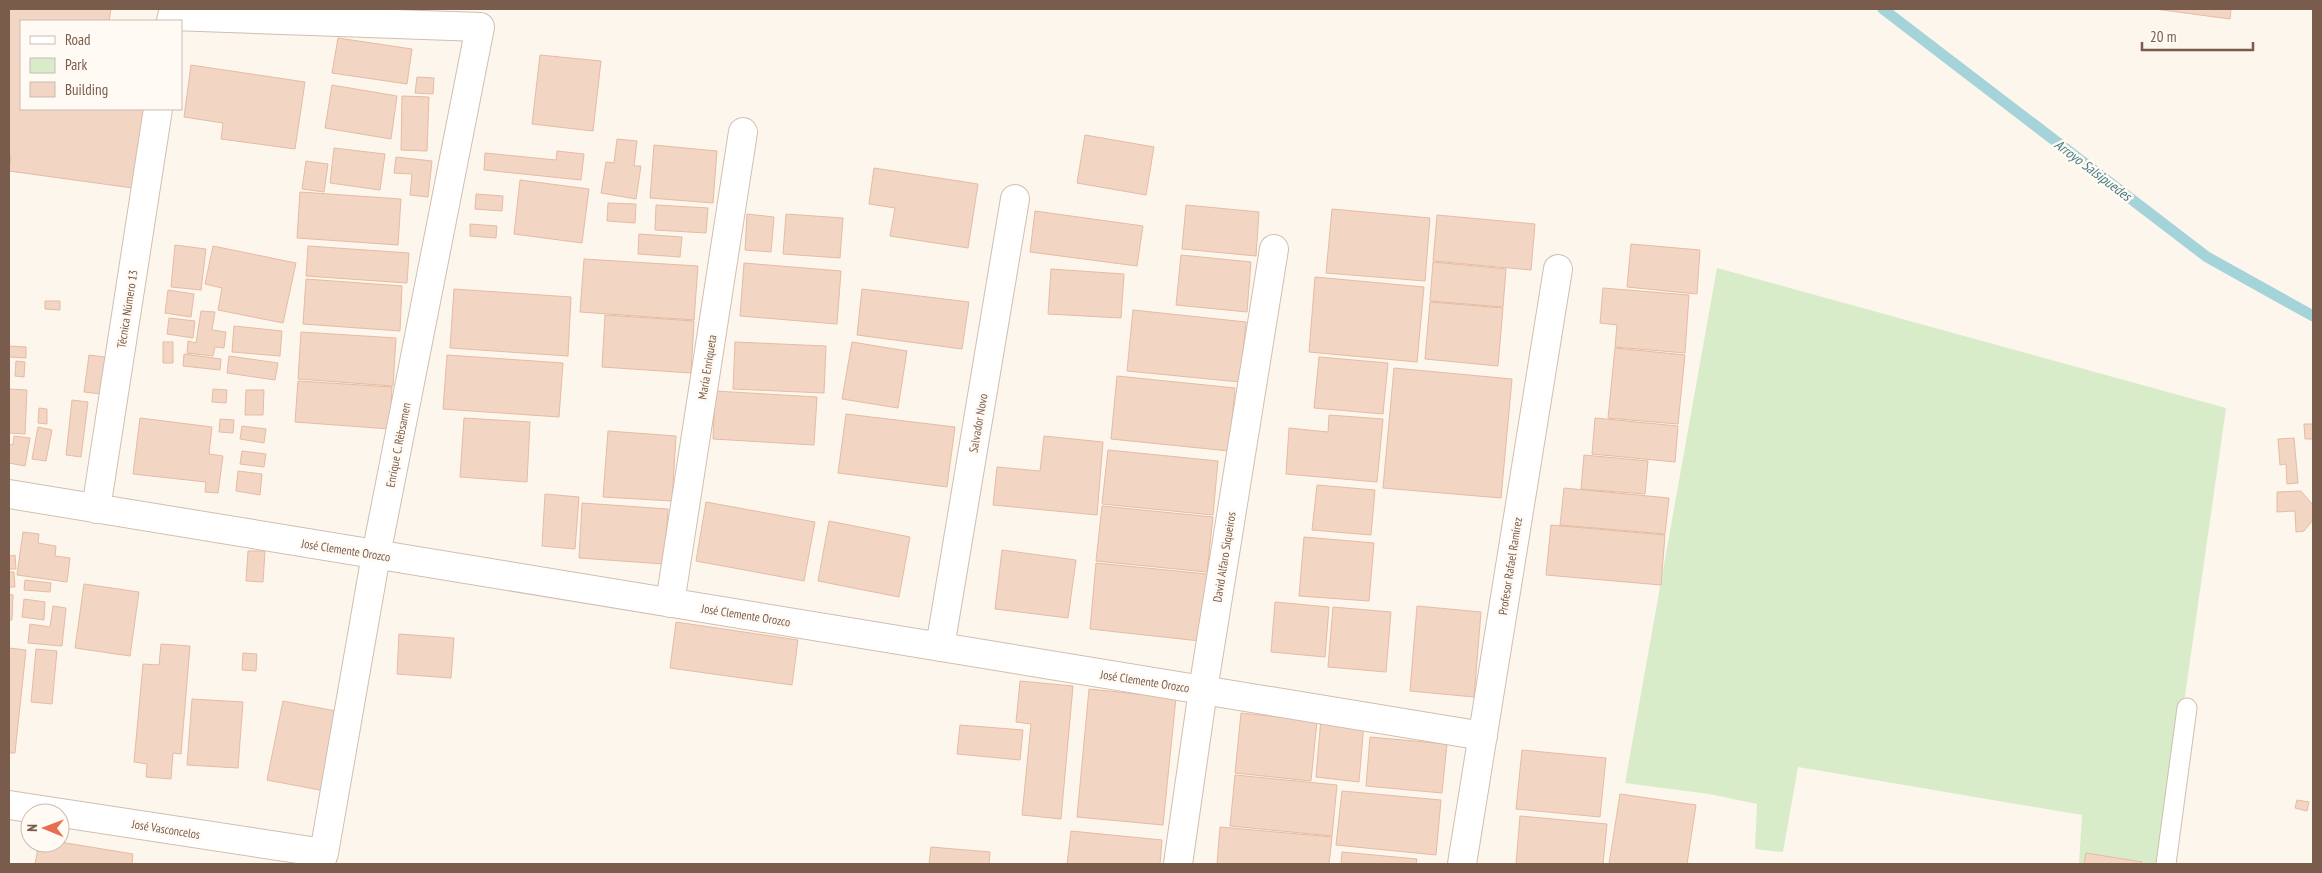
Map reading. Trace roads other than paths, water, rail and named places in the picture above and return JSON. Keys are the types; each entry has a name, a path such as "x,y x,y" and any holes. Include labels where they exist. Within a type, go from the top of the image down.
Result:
{"street":[{"name":"Enrique C. Rébsamen","path":"171,19 480,27 376,555 322,859"},
{"name":"Técnica Número 13","path":"96,508 158,110"},
{"name":"María Enriqueta","path":"670,603 743,132"},
{"name":"Salvador Novo","path":"940,647 1015,199"},
{"name":"David Alfaro Siqueiros","path":"1178,864 1203,690 1274,249"},
{"name":"Profesor Rafael Ramírez","path":"1462,864 1558,269"},
{"name":"José Clemente Orozco","path":"9,494 1483,736"},
{"name":"José Vasconcelos","path":"9,805 322,859"}],"lane":[{"path":"2166,864 2187,708"}],"waterway":[{"name":"Arroyo Salsipuedes","path":"1883,9 2207,257 2313,316"}]}
